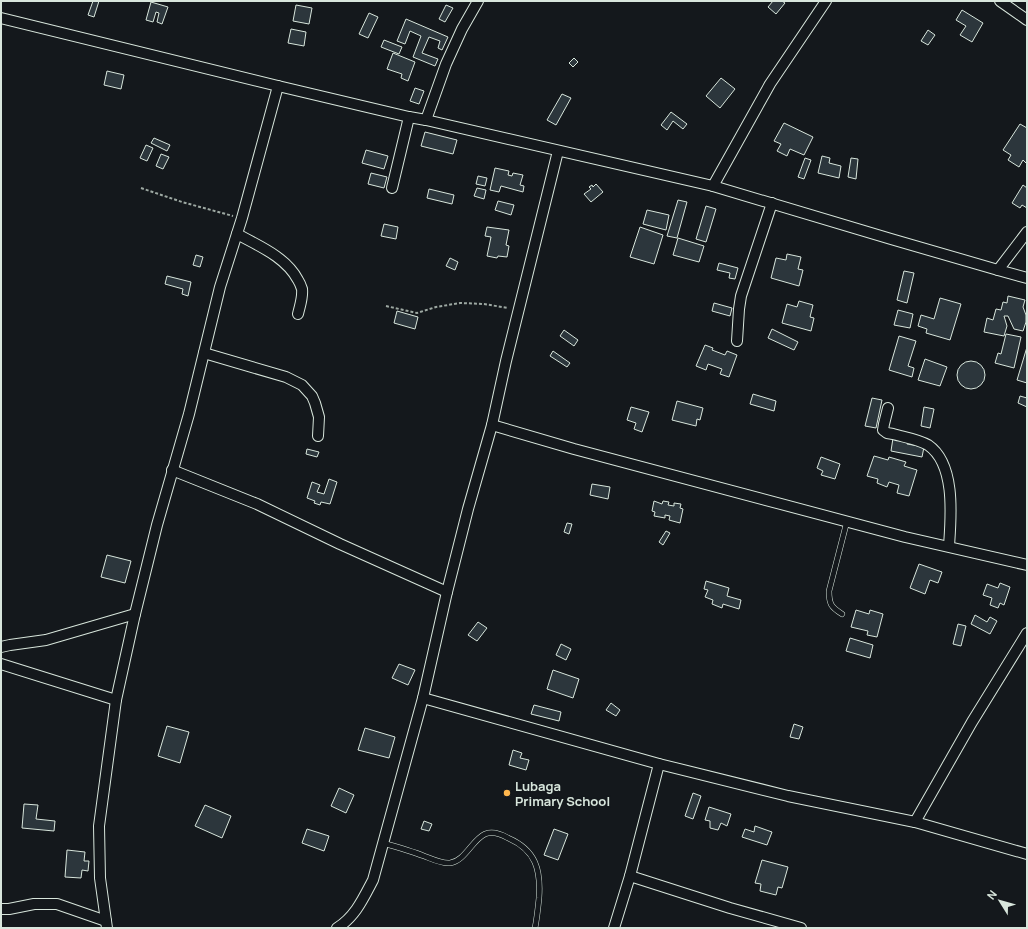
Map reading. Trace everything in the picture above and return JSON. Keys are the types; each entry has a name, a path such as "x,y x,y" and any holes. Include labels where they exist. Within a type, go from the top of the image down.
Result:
{"street":[{"path":"426,120 446,64 462,29 478,1"},
{"path":"713,186 770,84 826,1"},
{"path":"1000,1 1027,20"},
{"path":"1,18 278,86 713,186 1027,278"},
{"path":"107,924 100,878 99,826 116,700 135,614 157,526 189,414 220,287 242,218 278,86"},
{"path":"392,188 410,117"},
{"path":"337,928 347,925 373,880 423,698 447,592 468,509 492,425 558,151"},
{"path":"737,341 741,296 772,203"},
{"path":"998,270 1027,232"},
{"path":"237,234 269,251 286,264 295,274 302,287 302,301 298,314"},
{"path":"204,353 286,377 302,385 312,396 315,403 319,417 318,436"},
{"path":"888,408 883,430 887,434 922,442 934,451 944,465 949,488 951,510 949,546"},
{"path":"492,425 574,449 847,521 1027,564"},
{"path":"172,470 257,504 340,544 447,592"},
{"path":"1,647 46,640 135,614"},
{"path":"915,822 972,722 1027,633"},
{"path":"1,664 116,700"},
{"path":"423,698 659,764 788,796 915,822 1027,854"},
{"path":"614,928 630,876 659,764"},
{"path":"630,876 730,908 801,928"},
{"path":"1,909 10,909 34,904 57,904 107,924"}],"lane":[{"path":"842,614 831,605 829,591 847,521"},
{"path":"383,843 449,863 455,862 464,855 478,839 485,834 497,833 509,838 526,850 536,864 539,887 537,921 535,928"}],"path":[{"path":"141,188 188,204 242,218"},
{"path":"386,306 417,313 460,302 484,304 519,310"}],"building":[{"path":"93,1 99,1 94,17 88,15"},
{"path":"773,1 782,1 785,3 776,14 768,7"},
{"path":"151,2 168,7 162,24 157,22 159,13 156,12 153,22 146,20"},
{"path":"296,5 312,8 309,24 293,21"},
{"path":"446,5 453,8 445,22 439,19"},
{"path":"962,10 983,23 972,42 960,35 966,26 956,20"},
{"path":"369,13 378,17 368,38 359,34"},
{"path":"406,19 448,37 442,50 438,48 440,41 429,37 422,53 438,59 435,66 413,57 421,36 410,31 405,44 397,41"},
{"path":"291,29 306,32 304,46 288,43"},
{"path":"928,30 935,35 928,45 921,41"},
{"path":"384,40 402,47 399,54 381,47"},
{"path":"393,53 415,62 408,81 401,78 402,74 387,69"},
{"path":"574,58 578,62 573,67 569,63"},
{"path":"107,71 124,75 121,89 104,85"},
{"path":"721,78 735,89 720,108 706,96"},
{"path":"415,88 424,91 419,104 410,101"},
{"path":"562,94 571,98 556,125 547,120"},
{"path":"671,112 687,124 683,129 673,121 667,130 661,125"},
{"path":"784,123 813,137 804,155 790,149 787,156 777,151 781,144 774,141"},
{"path":"1020,124 1027,128 1027,164 1023,160 1019,167 1008,160 1011,155 1003,150"},
{"path":"425,132 457,140 453,154 421,146"},
{"path":"154,138 170,145 167,151 151,143"},
{"path":"146,145 153,148 147,161 140,158"},
{"path":"366,150 388,156 384,169 362,163"},
{"path":"161,154 169,157 163,169 156,166"},
{"path":"822,156 830,158 829,163 841,166 839,178 818,173"},
{"path":"805,158 811,160 804,179 798,177"},
{"path":"851,158 858,159 856,179 848,177"},
{"path":"495,168 509,171 508,175 512,176 513,173 523,175 520,185 524,186 523,192 501,186 499,192 490,190"},
{"path":"371,173 387,177 384,188 368,184"},
{"path":"478,176 487,178 485,186 476,184"},
{"path":"596,184 603,192 591,202 584,194 591,189 589,187 592,185 593,187"},
{"path":"1023,185 1027,188 1027,208 1022,205 1020,208 1012,203"},
{"path":"477,188 486,190 484,199 474,196"},
{"path":"429,189 454,195 452,204 427,198"},
{"path":"678,200 687,202 677,238 667,236"},
{"path":"498,201 514,205 511,215 495,210"},
{"path":"706,206 716,209 706,242 696,239"},
{"path":"647,210 669,215 666,230 643,224"},
{"path":"384,224 398,227 396,239 381,236"},
{"path":"487,227 509,230 506,245 509,246 507,257 498,256 497,258 487,256 491,237 485,236"},
{"path":"640,227 663,235 654,264 630,257"},
{"path":"678,238 704,246 699,262 673,255"},
{"path":"787,254 801,257 798,269 803,270 799,286 771,278 776,258 786,260"},
{"path":"196,255 203,257 200,267 193,265"},
{"path":"450,258 458,262 455,270 446,266"},
{"path":"719,263 738,268 735,279 729,278 730,273 717,270"},
{"path":"904,271 914,273 907,303 897,300"},
{"path":"167,276 191,282 188,296 182,294 183,289 165,284"},
{"path":"1008,296 1025,300 1023,307 1026,315 1026,322 1023,331 1014,329 1008,316 1004,316 1007,326 1004,336 984,332 987,318 993,320 996,309 1001,310 1003,302 1007,303"},
{"path":"940,298 961,304 950,340 926,333 927,329 918,326 921,315 934,319"},
{"path":"799,301 813,305 810,317 814,318 811,331 782,323 787,304 797,307"},
{"path":"714,303 732,308 730,316 712,311"},
{"path":"898,310 913,314 910,328 894,325"},
{"path":"397,311 418,317 415,329 394,323"},
{"path":"772,329 798,342 794,350 768,338"},
{"path":"564,330 578,340 574,346 560,336"},
{"path":"1006,334 1021,337 1014,368 995,363 998,353 1001,354"},
{"path":"899,336 916,341 908,366 914,368 912,377 889,370"},
{"path":"705,345 713,348 712,350 725,355 727,351 737,355 729,377 720,374 722,369 708,364 706,370 696,366"},
{"path":"1027,347 1027,383 1017,380"},
{"path":"553,351 570,363 567,367 550,356"},
{"path":"925,359 947,367 940,386 918,380"},
{"path":"971,361 977,362 981,365 984,369 984,381 981,385 977,388 971,389 965,388 961,385 958,381 957,375 958,369 961,365 965,362"},
{"path":"753,394 776,401 774,411 750,404"},
{"path":"1020,396 1027,398 1027,407 1018,403"},
{"path":"872,398 882,400 876,428 865,426"},
{"path":"677,401 703,408 700,420 697,419 696,426 672,420"},
{"path":"631,407 649,412 642,432 634,429 636,423 627,420"},
{"path":"924,407 934,409 930,428 921,426"},
{"path":"893,438 908,440 907,444 924,447 922,457 891,451"},
{"path":"307,449 319,452 317,457 306,454"},
{"path":"874,456 888,460 889,457 906,462 904,466 917,470 909,496 897,493 899,485 889,482 887,487 877,483 878,479 867,476"},
{"path":"821,457 840,464 835,479 821,475 823,471 817,468"},
{"path":"329,479 337,482 330,504 321,502 320,505 307,498 312,482 320,485 317,492 324,494"},
{"path":"592,484 610,487 608,499 590,495"},
{"path":"654,501 662,504 663,501 669,502 668,505 674,506 674,503 681,504 680,508 683,509 680,523 669,520 670,516 665,515 665,518 654,516 655,512 652,511"},
{"path":"567,523 572,524 569,534 564,532"},
{"path":"666,531 670,533 663,545 659,542"},
{"path":"107,555 131,561 125,583 101,577"},
{"path":"919,564 942,572 938,583 930,580 925,594 910,588"},
{"path":"706,581 729,588 727,596 741,600 739,609 723,604 722,608 712,604 713,600 705,597 708,590 704,589"},
{"path":"1000,583 1010,587 1004,605 1000,603 998,608 990,605 992,598 983,595 987,584 998,588"},
{"path":"856,610 869,614 870,610 883,614 877,637 867,635 868,631 851,627"},
{"path":"975,615 987,622 990,617 997,621 990,634 971,624"},
{"path":"478,622 487,628 477,641 468,635"},
{"path":"958,624 966,626 961,646 953,644"},
{"path":"850,638 873,645 870,658 846,651"},
{"path":"561,644 571,649 566,660 556,655"},
{"path":"399,664 415,670 408,685 392,678"},
{"path":"553,670 579,679 573,698 547,689"},
{"path":"611,703 620,710 616,716 606,710"},
{"path":"534,705 561,712 559,721 531,714"},
{"path":"794,724 803,727 799,739 790,737"},
{"path":"167,726 189,732 180,763 158,756"},
{"path":"365,728 395,737 389,758 358,750"},
{"path":"513,750 522,753 520,758 529,760 526,770 509,765"},
{"path":"339,788 354,795 346,813 331,806"},
{"path":"693,793 701,796 693,819 685,816"},
{"path":"24,804 38,805 36,819 55,821 54,831 22,828"},
{"path":"205,805 231,816 222,838 195,826"},
{"path":"709,807 731,814 727,826 721,823 718,830 710,828 710,821 705,820"},
{"path":"424,821 432,824 429,831 421,829"},
{"path":"755,826 772,832 767,845 742,837 745,829 754,832"},
{"path":"307,829 329,836 324,851 302,843"},
{"path":"554,829 568,834 558,860 544,855"},
{"path":"67,850 85,852 84,861 89,861 88,871 82,870 81,878 65,877"},
{"path":"762,860 788,867 782,888 778,887 776,895 760,891 761,884 755,883"}],"place":[{"name":"Lubaga Primary School","path":"507,793"}]}
